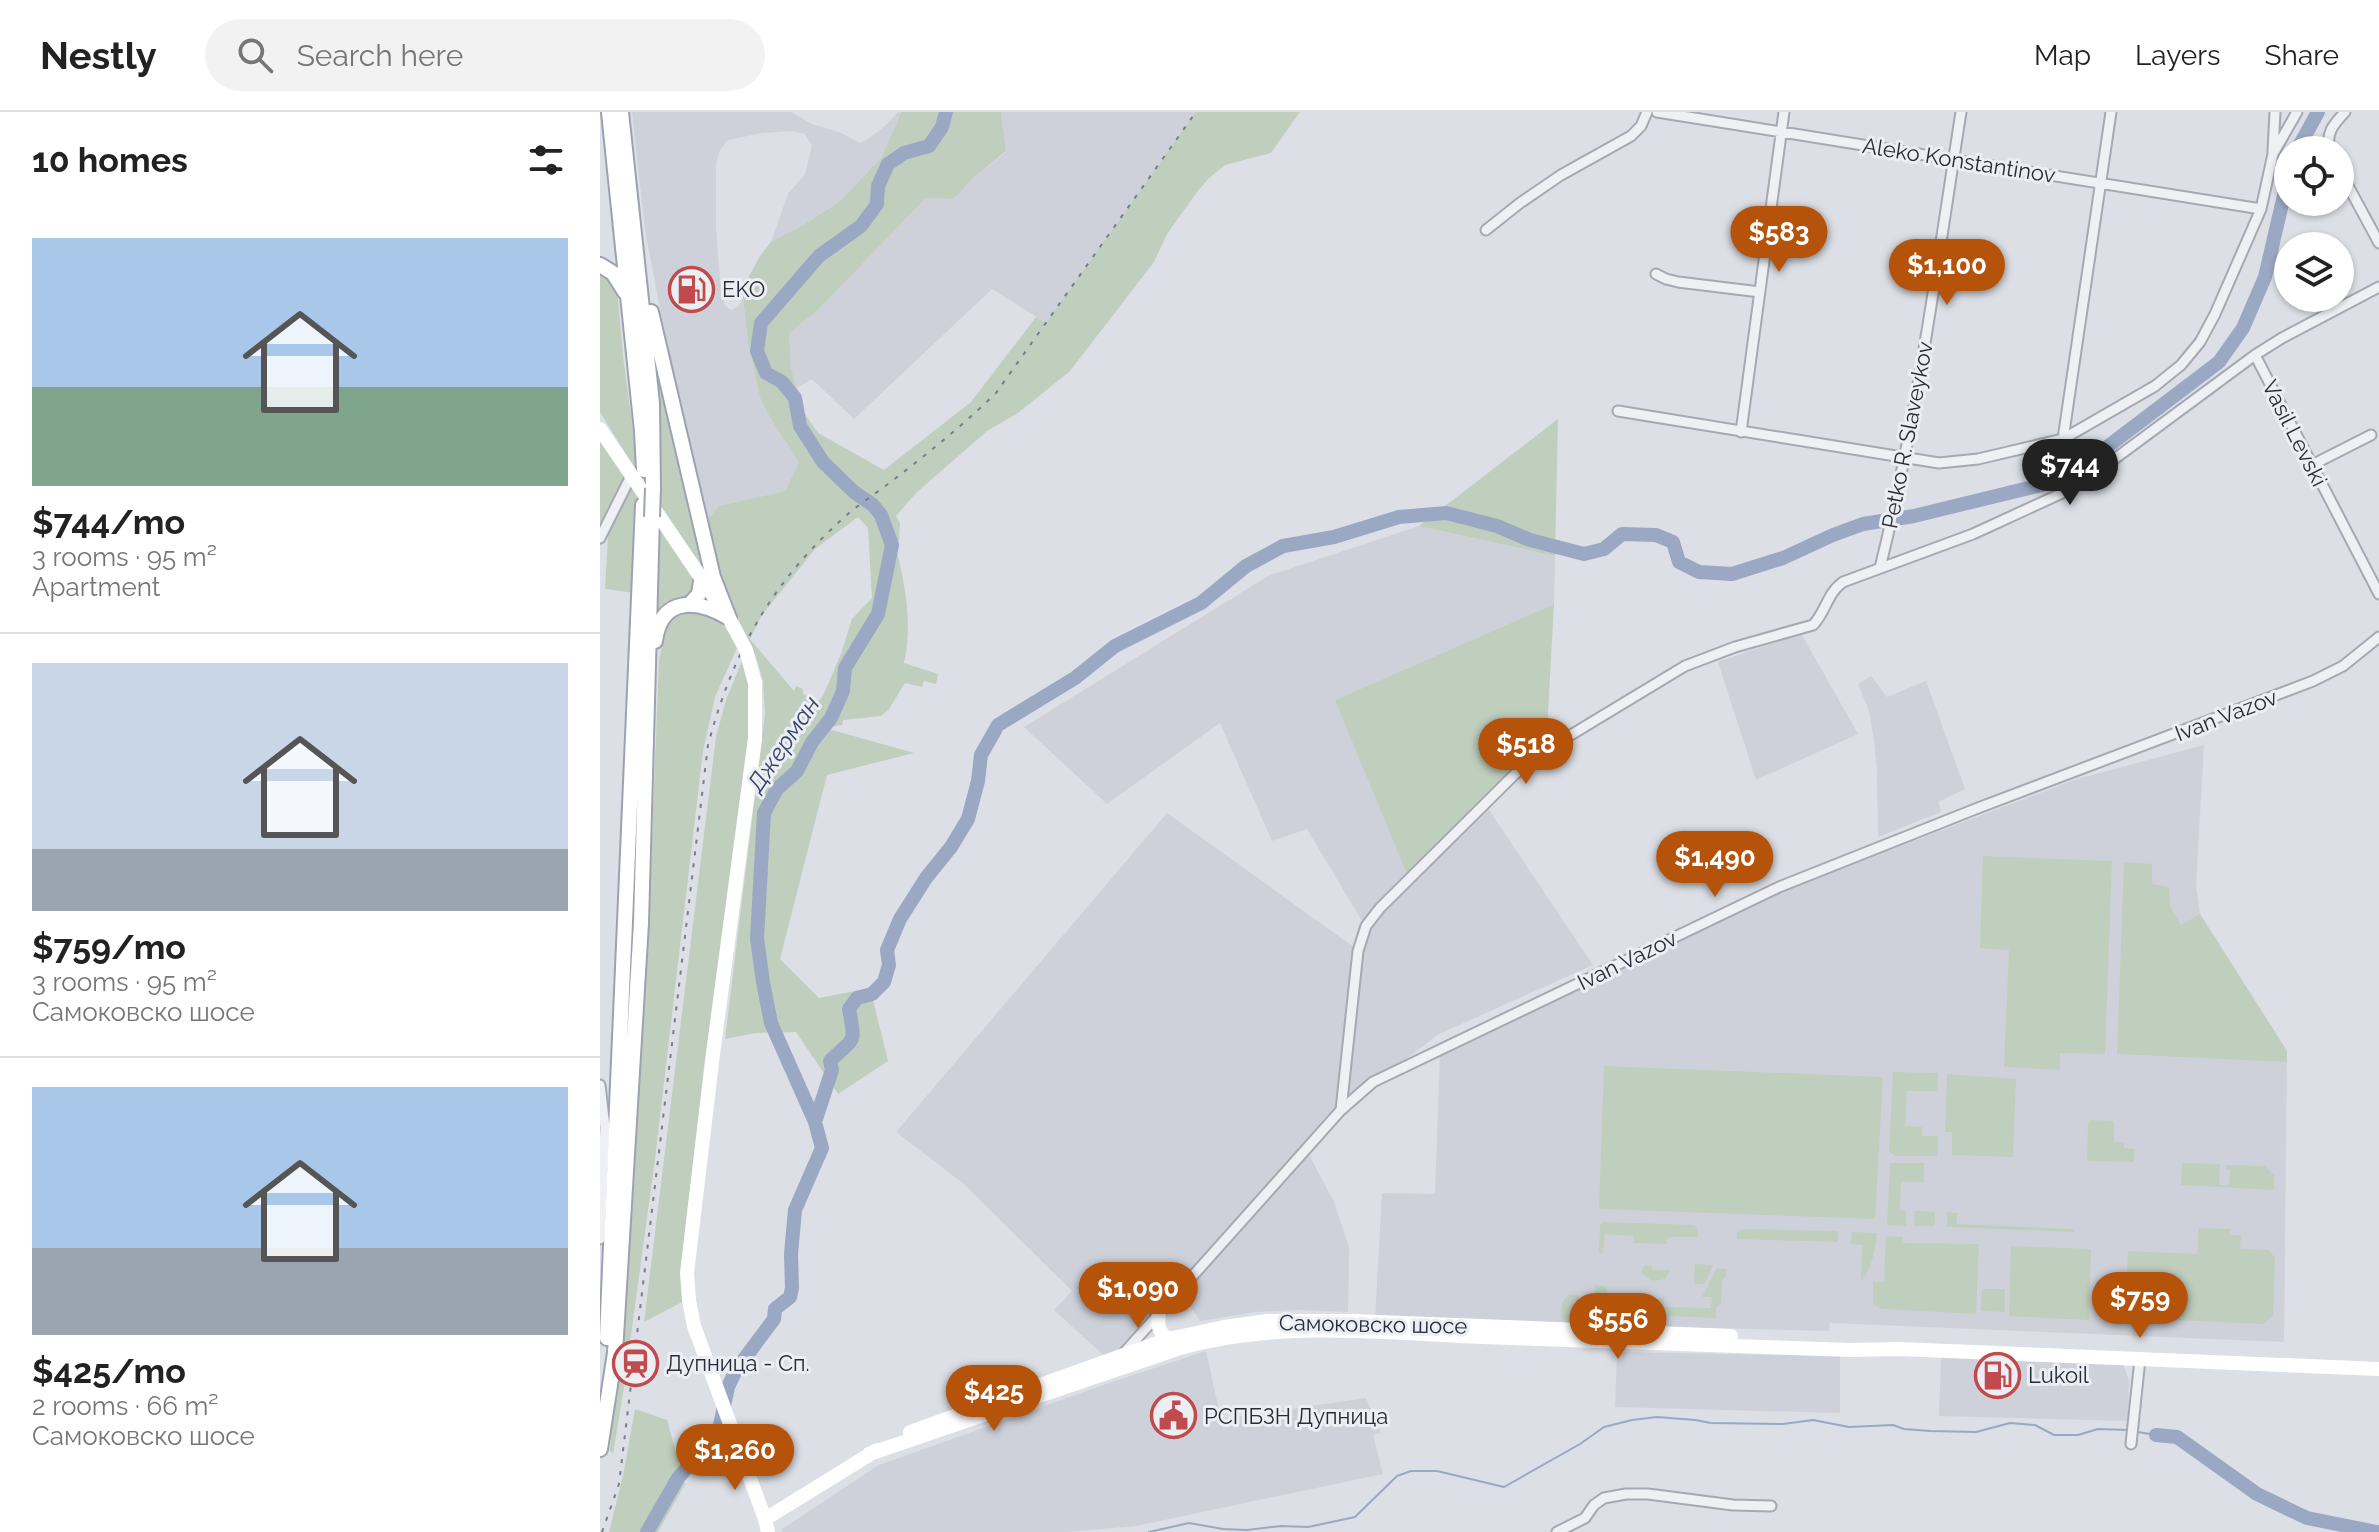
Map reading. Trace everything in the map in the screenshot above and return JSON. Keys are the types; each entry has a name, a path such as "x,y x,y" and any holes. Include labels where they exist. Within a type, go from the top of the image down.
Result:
{"main road":[{"path":"600,1449 615,1353 641,923 649,681 648,511 609,112"},
{"path":"621,112 652,415"},
{"path":"629,112 650,307 652,415 643,480"},
{"path":"600,265 617,278 629,304"},
{"path":"650,307 713,577 746,650 755,683 755,739 687,1273 694,1326 767,1526"},
{"path":"600,429 643,480 701,581 730,619"},
{"path":"600,1394 606,1358 648,511"},
{"path":"690,604 699,594 701,581"},
{"path":"649,681 656,632 663,618 675,607 690,604 705,606 730,619"},
{"path":"1159,1314 1159,1330 1174,1344"},
{"name":"Самоковско шосе","path":"869,1454 1106,1373 1224,1327 1268,1321 1851,1341 1899,1349 2379,1369"},
{"name":"Самоковско шосе","path":"767,1526 869,1454 906,1433 1121,1356 1174,1344"}],"street":[{"path":"1486,230 1561,175 1631,136 1641,126 1647,112"},
{"name":"Aleko Konstantinov","path":"1657,112 2261,209"},
{"path":"1741,432 1784,112"},
{"name":"Petko R. Slaveykov","path":"1880,568 1906,459 1961,112"},
{"path":"2063,439 2111,112"},
{"path":"1618,411 1939,463 1978,459 2063,439 2155,386 2181,365 2200,342 2261,209 2273,154 2275,112"},
{"path":"2273,154 2297,112"},
{"path":"2328,136 2345,112"},
{"path":"2354,197 2379,243"},
{"path":"1656,274 1678,282 1760,292"},
{"name":"Vasil Levski","path":"2379,287 2255,355 2379,594"},
{"path":"1341,1110 1358,951 1366,926 1380,908 1515,774 1546,750 1685,666 1735,647 1813,625 1828,597 1843,582 1973,534 2060,494 2105,466 2255,355"},
{"path":"2312,465 2371,435"},
{"path":"600,538 643,480"},
{"name":"Ivan Vazov","path":"1106,1373 1341,1110 1387,1073 1779,887 2313,681 2343,666 2379,637"},
{"path":"600,1085 605,1127 600,1239"},
{"path":"2132,1440 2140,1359"},
{"path":"1557,1532 1585,1518 1594,1505 1604,1498 1626,1494 1771,1506"}],"shaded area":[{"path":"632,112 791,112 860,143 901,112 882,157 839,202 771,242 788,194 805,174 812,146 805,134 791,131 728,140 720,150 716,164 716,229 721,291 725,306 731,310 738,307 743,298 748,342 760,398 799,462 785,491 719,506 705,523 645,230"},
{"path":"1001,112 1196,112 1046,323 992,289 854,419 812,379 796,388 789,333 816,312 926,198 954,199 972,179 1006,152"},
{"path":"1419,526 1555,556 1554,604 1335,700 1485,804 1593,965 1439,1034 1373,1082 1306,1149 1334,1202 1349,1247 1348,1312 1256,1312 1200,1321 1180,1290 1121,1356 1109,1360 1054,1310 1072,1291 964,1184 896,1132 1167,813 1358,950 1365,926 1307,829 1272,841 1220,723 1107,804 1024,727 1268,576"},
{"path":"1802,635 1858,734 1756,780 1718,662"},
{"path":"1871,676 1887,697 1926,681 1965,789 1938,802 1941,812 1878,837 1874,741 1869,711 1858,684"},
{"path":"2204,745 2196,885 2200,914 2287,1051 2284,1342 1830,1323 1829,1331 1375,1319 1382,1193 1435,1194 1440,1054 1787,889 2077,779"},
{"path":"1206,1351 1221,1419 1366,1398 1381,1433 1373,1435 1383,1474 1136,1526 1066,1532 782,1532 782,1529 879,1465"},
{"path":"1617,1352 1840,1356 1840,1413 1615,1407"},
{"path":"1941,1357 2123,1365 2129,1380 2128,1421 1939,1416"}],"green space":[{"path":"901,112 1001,112 1006,151 972,179 954,199 926,198 816,312 789,333 791,367 801,408 818,433 884,470 971,402 1036,317 1046,323 1196,112 1300,112 1271,153 1225,165 1209,178 1167,234 1154,262 1070,371 1018,413 987,431 916,493 896,516 900,523 899,540 895,544 908,618 904,663 938,674 936,684 924,681 922,687 905,683 881,716 843,720 842,725 825,728 914,753 827,775 780,959 819,998 870,988 888,1061 838,1094 796,1032 756,1033 725,1039 765,713 763,681 756,657 730,602 705,523 719,506 785,491 799,462 760,398 748,342 743,298 748,278 771,242 839,202 882,157","holes":["858,517 868,528 872,598 852,619 841,654 818,701 803,694 803,689 796,686 794,691 750,639 762,615 815,549"]},
{"path":"600,269 617,288 639,475 600,412"},
{"path":"661,381 707,575 658,502"},
{"path":"1558,419 1555,556 1419,526"},
{"path":"600,440 639,498 635,593 605,589 608,537 600,527"},
{"path":"657,525 694,581 696,589 690,598 654,622"},
{"path":"1554,604 1546,750 1409,879 1335,700"},
{"path":"692,609 720,622 737,648 715,697 703,751 655,1159 613,1454 610,1450 634,1174 659,660 666,625 679,614"},
{"path":"742,661 751,715 704,1067 683,1249 682,1302 644,1322 716,737 726,700"},
{"path":"1983,856 2112,861 2105,1054 2060,1053 2060,1070 2004,1067 2009,950 1980,948"},
{"path":"2124,862 2152,864 2152,884 2169,887 2170,906 2181,925 2200,914 2287,1051 2287,1062 2117,1054"},
{"path":"1604,1066 1883,1077 1875,1219 1599,1209"},
{"path":"1893,1072 1938,1073 1937,1091 1907,1091 1905,1126 1922,1127 1922,1136 1938,1136 1938,1156 1895,1156 1889,1151"},
{"path":"1947,1074 2016,1079 2013,1157 1952,1155 1952,1132 1945,1132"},
{"path":"2090,1120 2114,1121 2114,1142 2124,1142 2124,1148 2134,1149 2134,1162 2087,1161"},
{"path":"1890,1163 1924,1163 1924,1182 1901,1182 1900,1210 1906,1211 1906,1226 1887,1225"},
{"path":"2182,1163 2220,1164 2219,1185 2229,1185 2230,1170 2226,1169 2226,1165 2265,1166 2274,1175 2274,1190 2181,1185"},
{"path":"1915,1211 1935,1212 1935,1226 1914,1226"},
{"path":"1947,1212 1957,1213 1957,1224 2074,1229 2074,1232 1947,1227"},
{"path":"1604,1222 1694,1225 1698,1229 1698,1237 1668,1237 1667,1244 1634,1243 1634,1236 1605,1234 1603,1253 1599,1253 1600,1225"},
{"path":"2199,1228 2230,1229 2230,1235 2241,1235 2240,1249 2269,1250 2275,1258 2273,1315 2264,1324 2125,1318 2128,1251 2197,1254"},
{"path":"1742,1229 1838,1231 1838,1242 1737,1239 1737,1232"},
{"path":"1852,1232 1877,1233 1868,1272 1861,1282 1862,1245 1851,1244"},
{"path":"1886,1236 1903,1237 1903,1243 1979,1244 1976,1314 1882,1309 1873,1304 1873,1282 1884,1282"},
{"path":"2011,1246 2091,1249 2089,1320 2009,1316"},
{"path":"1695,1264 1713,1265 1705,1284 1694,1284"},
{"path":"1644,1265 1652,1266 1653,1270 1670,1270 1665,1279 1652,1281 1641,1273"},
{"path":"1717,1268 1726,1269 1726,1276 1722,1280 1721,1303 1716,1308 1716,1318 1599,1313 1595,1284 1607,1287 1607,1304 1642,1306 1643,1299 1653,1302 1664,1296 1664,1307 1711,1308 1712,1297 1702,1297"},
{"path":"1982,1289 2005,1289 2005,1312 1981,1311"},
{"path":"1569,1294 1577,1295 1580,1299 1579,1320 1575,1324 1567,1324 1561,1318 1562,1302"},
{"path":"635,1409 667,1420 685,1484 658,1532 609,1532 623,1476"}],"waterway":[{"name":"Джерман","path":"647,1532 678,1478 692,1462 707,1452 718,1435 728,1387 736,1370 774,1319 775,1309 790,1297 795,1210 822,1148 815,1122 771,1023 763,982 757,939 764,813 777,789 797,771 812,742 831,718 843,691 845,668 878,614 892,545 881,515 823,462 800,426 795,398 782,382 766,373 757,351 761,323 819,256 861,226 877,204 878,186 888,164 904,153 929,146 942,127 946,112"},
{"path":"2305,136 2318,112"},
{"path":"815,1122 832,1070 830,1061 852,1040 849,1009 857,998 872,994 884,982 889,965 887,950 900,919 968,819 981,755 998,725 1075,678 1115,646 1201,603 1246,566 1283,546 1334,537 1399,517 1446,513 1584,554 1604,549 1622,534 1656,535 1673,542 1679,562 1699,572 1732,574 1783,558 1863,524 1914,516 2045,484 2107,447 2219,362 2243,328 2265,277 2279,216"},
{"path":"1149,1532 1189,1523 1247,1530 1308,1527 1355,1517 1397,1476 1411,1471 1437,1471 1504,1487 1604,1427 1657,1417 1711,1423 1783,1424 1813,1420 1849,1427 1893,1425 1904,1429 1976,1432 2010,1423 2035,1425 2054,1435 2078,1435 2098,1429 2128,1430"},
{"path":"2138,1432 2156,1435"},
{"path":"2156,1435 2177,1437 2257,1494 2307,1518 2377,1532"}],"railway":[{"path":"602,1532 619,1484 708,745 730,677 778,590 822,538 849,513 944,440 996,393 1196,112"}],"place":[{"name":"EKO","path":"691,289"},
{"name":"Дупница - Сп.","path":"635,1363"},
{"name":"Lukoil","path":"1997,1375"},
{"name":"РСПБЗН Дупница","path":"1173,1416"}]}
